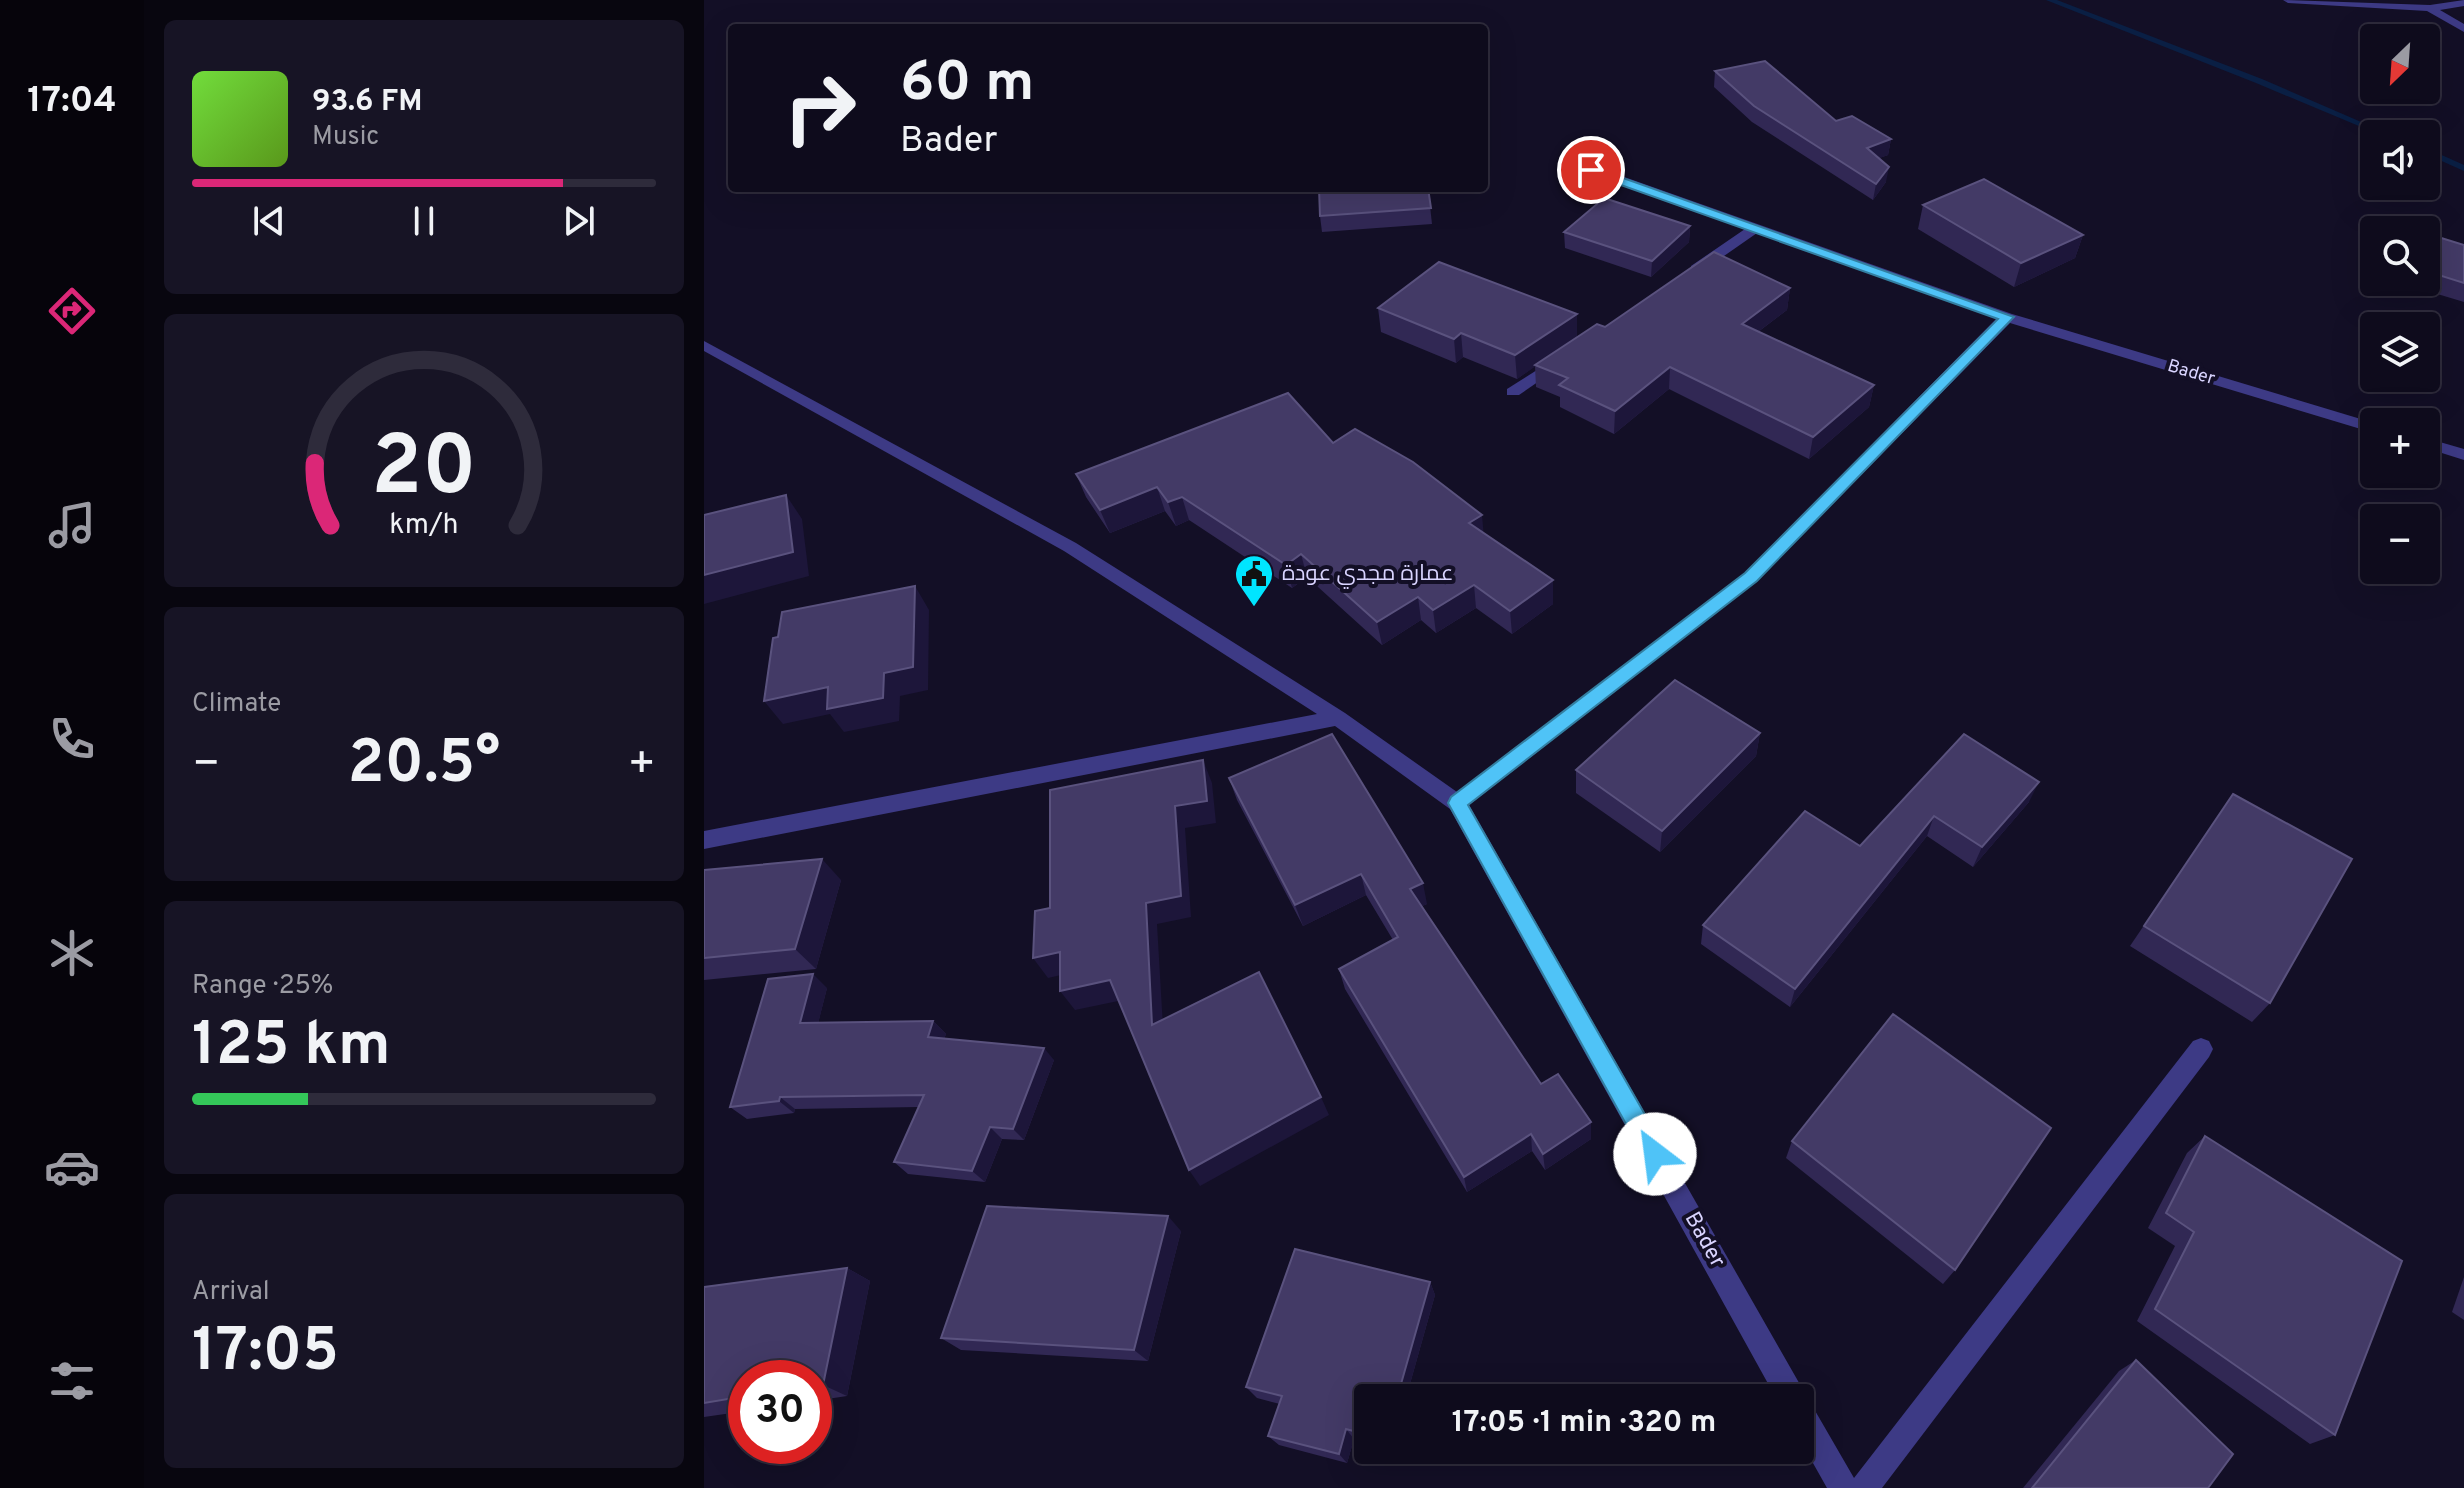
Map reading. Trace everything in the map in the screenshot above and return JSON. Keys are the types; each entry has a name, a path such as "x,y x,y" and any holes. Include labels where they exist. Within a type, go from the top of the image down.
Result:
{"street":[{"path":"2288,0 2430,8 2464,3"},
{"path":"2430,8 2464,29"},
{"name":"Bader","path":"1591,170 2007,317 2360,424"},
{"path":"1679,280 1755,228"},
{"path":"704,345 1070,547 1338,718 1457,803 1751,577 2007,317"},
{"path":"1513,392 1564,358"},
{"path":"2440,447 2464,455"},
{"path":"704,840 1338,718"},
{"name":"Bader","path":"1457,803 1784,1384"},
{"path":"1864,1488 2201,1049"},
{"path":"1814,1437 1843,1488"}],"building":[{"path":"1765,61 1836,121 1852,116 1891,139 1867,148 1889,167 1876,184 1754,106 1715,71"},
{"path":"1984,179 2083,235 2021,263 1923,205"},
{"path":"1319,192 1429,192 1431,208 1320,216"},
{"path":"1604,198 1690,226 1652,261 1564,232"},
{"path":"2440,238 2464,245 2464,283 2440,275"},
{"path":"1714,252 1790,288 1742,324 1874,385 1813,437 1670,367 1615,411 1559,385 1568,378 1535,365 1597,324 1605,327"},
{"path":"1439,262 1577,314 1515,355 1461,333 1454,339 1378,308"},
{"path":"1288,393 1333,443 1355,429 1413,462 1482,515 1469,523 1553,580 1510,611 1474,585 1433,610 1418,597 1377,622 1301,554 1286,565 1182,497 1168,502 1157,487 1100,510 1076,474"},
{"path":"786,495 793,552 704,575 704,515"},
{"path":"915,586 913,667 884,673 883,698 827,709 828,687 764,701 773,638 778,637 782,612"},
{"path":"1675,680 1760,733 1662,831 1576,770"},
{"path":"1332,734 1423,883 1410,889 1541,1084 1558,1074 1591,1122 1543,1154 1531,1134 1464,1177 1339,969 1398,937 1361,874 1295,905 1229,778"},
{"path":"1964,734 2039,782 1982,847 1934,816 1795,989 1703,925 1805,811 1860,846"},
{"path":"1203,760 1207,801 1175,806 1181,896 1146,903 1152,1025 1259,972 1321,1097 1189,1170 1110,980 1060,991 1060,952 1033,958 1035,911 1050,908 1050,790"},
{"path":"2233,794 2352,859 2270,1003 2144,926"},
{"path":"822,859 795,949 704,958 704,870"},
{"path":"813,974 800,1023 933,1021 928,1037 1044,1048 1013,1129 990,1127 972,1171 894,1162 924,1095 780,1097 779,1101 730,1107 768,979"},
{"path":"1893,1014 2051,1128 1955,1270 1792,1141"},
{"path":"2205,1136 2402,1261 2335,1435 2155,1309 2194,1232 2166,1213"},
{"path":"987,1206 1168,1216 1134,1350 941,1338"},
{"path":"1295,1249 1430,1282 1401,1384 1354,1384 1354,1431 1346,1429 1339,1454 1268,1436 1282,1396 1246,1387"},
{"path":"847,1268 828,1360 728,1360 728,1399 704,1403 704,1287"},
{"path":"2136,1360 2233,1454 2208,1488 2032,1488"}],"waterway":[{"path":"2050,0 2360,123"},
{"path":"2440,157 2464,168"}],"place":[{"name":"عمارة مجدي عودة","path":"1254,608"}],"route":[{"path":"1591,170 2007,317 1751,577 1457,803 1655,1154"}]}
